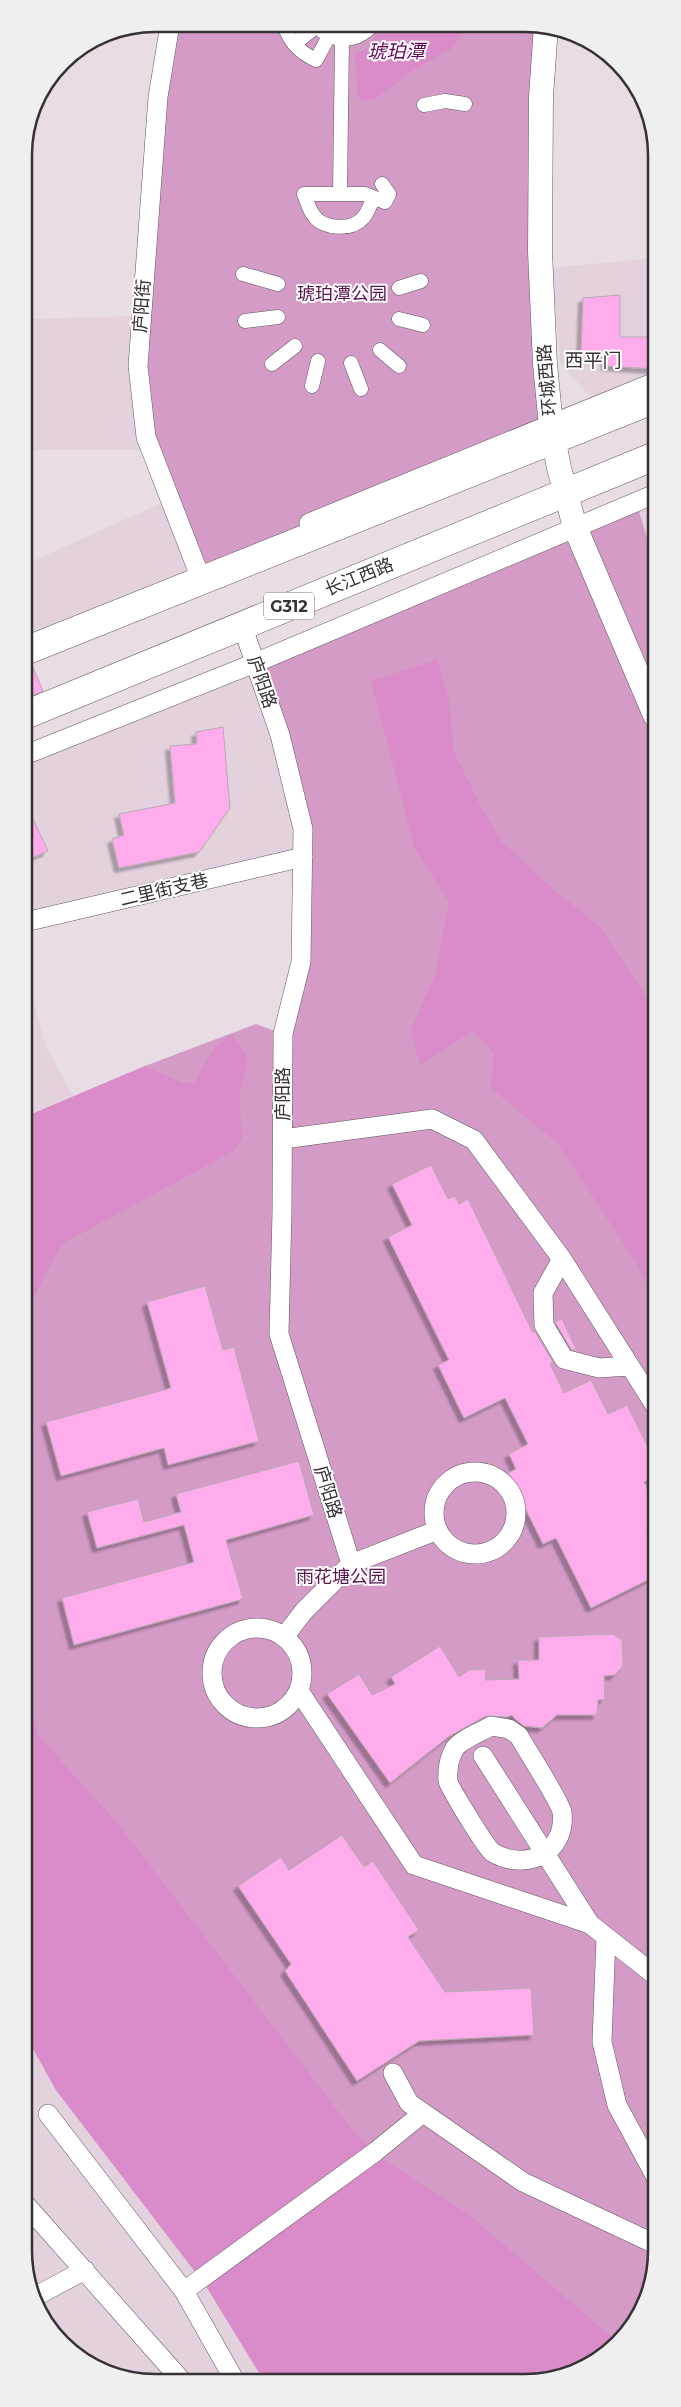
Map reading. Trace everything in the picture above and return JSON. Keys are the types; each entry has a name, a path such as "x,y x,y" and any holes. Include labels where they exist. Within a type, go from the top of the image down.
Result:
{"highway":[{"path":"33,646 199,574 550,436 648,401"},
{"name":"G312","path":"560,495 648,459"},
{"name":"长江西路","path":"33,713 560,495"}],"street":[{"path":"328,33 336,38 354,39 366,32"},
{"name":"庐阳街","path":"169,33 158,97 138,366 146,437 199,574"},
{"path":"288,33 294,44 304,54 316,60 336,38"},
{"path":"294,44 307,33"},
{"name":"环城西路","path":"545,35 541,97 540,251 544,364 550,436 560,495 648,699"},
{"path":"336,38 340,193"},
{"path":"424,105 444,101 465,104"},
{"path":"374,198 363,218 342,233 322,223 314,215 304,194 365,194 385,202 389,194 382,184"},
{"path":"244,274 278,284"},
{"path":"400,288 421,281"},
{"path":"245,321 278,317"},
{"path":"399,319 423,325"},
{"path":"272,364 294,346"},
{"path":"380,350 399,366"},
{"path":"312,386 318,361"},
{"path":"350,363 361,388"},
{"path":"550,436 648,386"},
{"path":"33,752 255,663 648,497"},
{"path":"33,637 199,574"},
{"name":"庐阳路","path":"242,625 280,735 303,829 301,962 283,1034 279,1334 351,1564"},
{"name":"二里街支巷","path":"33,920 302,857"},
{"path":"283,1139 432,1119 474,1140 562,1258 648,1395"},
{"path":"562,1258 543,1294 544,1325 564,1359 599,1368 628,1366"},
{"path":"476,1472 490,1475 502,1482 516,1504 516,1517 509,1536 495,1550 482,1554 469,1554 456,1550 446,1542 438,1530 435,1517 436,1504 441,1491 450,1481 462,1474 476,1472"},
{"path":"284,1637 304,1611 351,1564 438,1530"},
{"path":"256,1628 271,1630 284,1637 294,1648 301,1661 302,1676 299,1690 291,1703 280,1713 266,1718 250,1719 236,1714 224,1705 215,1693 211,1678 212,1663 218,1649 228,1638 241,1631 256,1628"},
{"path":"299,1690 414,1865 590,1924"},
{"path":"491,1726 509,1729 519,1736 562,1811 559,1839 545,1854 528,1861 506,1859 490,1850 448,1783 448,1761 457,1746 491,1726"},
{"path":"483,1756 590,1924 648,1970"},
{"path":"606,1937 602,2042 617,2105 648,2162"},
{"path":"393,2073 409,2103 522,2182 648,2241"},
{"path":"184,2291 375,2152 423,2113"},
{"path":"48,2114 184,2291 231,2374"},
{"path":"32,2212 86,2270 176,2374"},
{"path":"41,2294 86,2270"}],"shaded area":[{"path":"648,259 648,376 592,398 561,365 551,268"},
{"path":"141,316 151,450 33,450 33,319"},
{"path":"648,497 648,541 636,502"},
{"path":"170,499 197,569 33,637 33,561"},
{"path":"255,663 303,857 33,920 33,752"},
{"path":"33,997 46,1047 74,1097 33,1114"},
{"path":"32,2047 56,2090 206,2286 261,2374 148,2374 132,2372 101,2362 87,2354 58,2326 42,2298 35,2275 32,2251"}],"green space":[{"name":"琥珀潭公园","path":"525,32 546,35 551,426 197,569 146,437 138,366 169,33"},
{"name":"雨花塘公园","path":"636,502 648,541 648,2259 642,2291 632,2313 618,2333 587,2358 565,2368 549,2372 533,2374 261,2374 206,2286 56,2090 32,2047 33,1114 145,1066 256,1024 283,1034 301,962 303,829 255,663"}],"water":[{"name":"琥珀潭","path":"379,32 463,32 451,49 413,70 379,96 363,102 358,96 355,54 367,48"},
{"path":"437,660 448,695 454,752 483,811 502,842 547,884 600,927 648,999 648,1288 636,1262 557,1143 491,1088 494,1052 472,1031 420,1065 411,1030 436,973 449,902 415,849 371,681"},
{"path":"231,1035 240,1044 247,1058 240,1096 242,1139 233,1151 62,1244 32,1299 33,1114 145,1066 183,1083 194,1083 213,1049"},
{"path":"32,1710 37,1734 119,1825 357,2136 383,2159 469,2215 613,2338 587,2358 572,2365 549,2372 533,2374 261,2374 206,2286 56,2090 32,2047"}],"building":[{"path":"620,295 620,337 648,337 648,369 606,366 605,357 581,359 583,298"},
{"path":"33,667 43,691 33,695"},
{"path":"223,727 230,808 199,852 119,868 112,839 124,835 119,814 175,803 170,746 197,744 196,732"},
{"path":"33,818 48,851 33,858"},
{"path":"431,1165 448,1199 455,1196 459,1204 468,1199 533,1333 535,1332 553,1362 550,1364 564,1393 591,1380 608,1414 627,1405 648,1447 648,1480 644,1482 648,1490 648,1580 591,1608 556,1538 543,1544 508,1473 516,1469 509,1454 528,1444 505,1398 464,1418 438,1365 449,1360 388,1237 412,1225 392,1184"},
{"path":"205,1286 223,1350 234,1347 259,1441 168,1465 164,1448 61,1476 46,1422 171,1388 147,1302"},
{"path":"562,1319 577,1351 571,1349 555,1322"},
{"path":"299,1461 314,1515 226,1540 243,1599 74,1645 62,1598 194,1562 184,1525 97,1548 87,1512 138,1499 144,1522 181,1512 176,1494"},
{"path":"613,1634 622,1640 623,1666 615,1675 604,1676 605,1699 598,1700 597,1715 557,1715 542,1728 524,1726 512,1715 507,1717 486,1716 448,1737 390,1783 327,1694 359,1674 372,1695 395,1684 391,1677 440,1646 459,1677 469,1670 486,1669 485,1680 519,1679 518,1660 539,1660 539,1637"},
{"path":"342,1835 364,1867 373,1861 419,1930 408,1937 445,1992 531,1988 534,2035 419,2041 357,2081 285,1971 291,1964 238,1886 281,1857 289,1870"}],"district":[{"name":"西平门","path":"593,360"}]}
